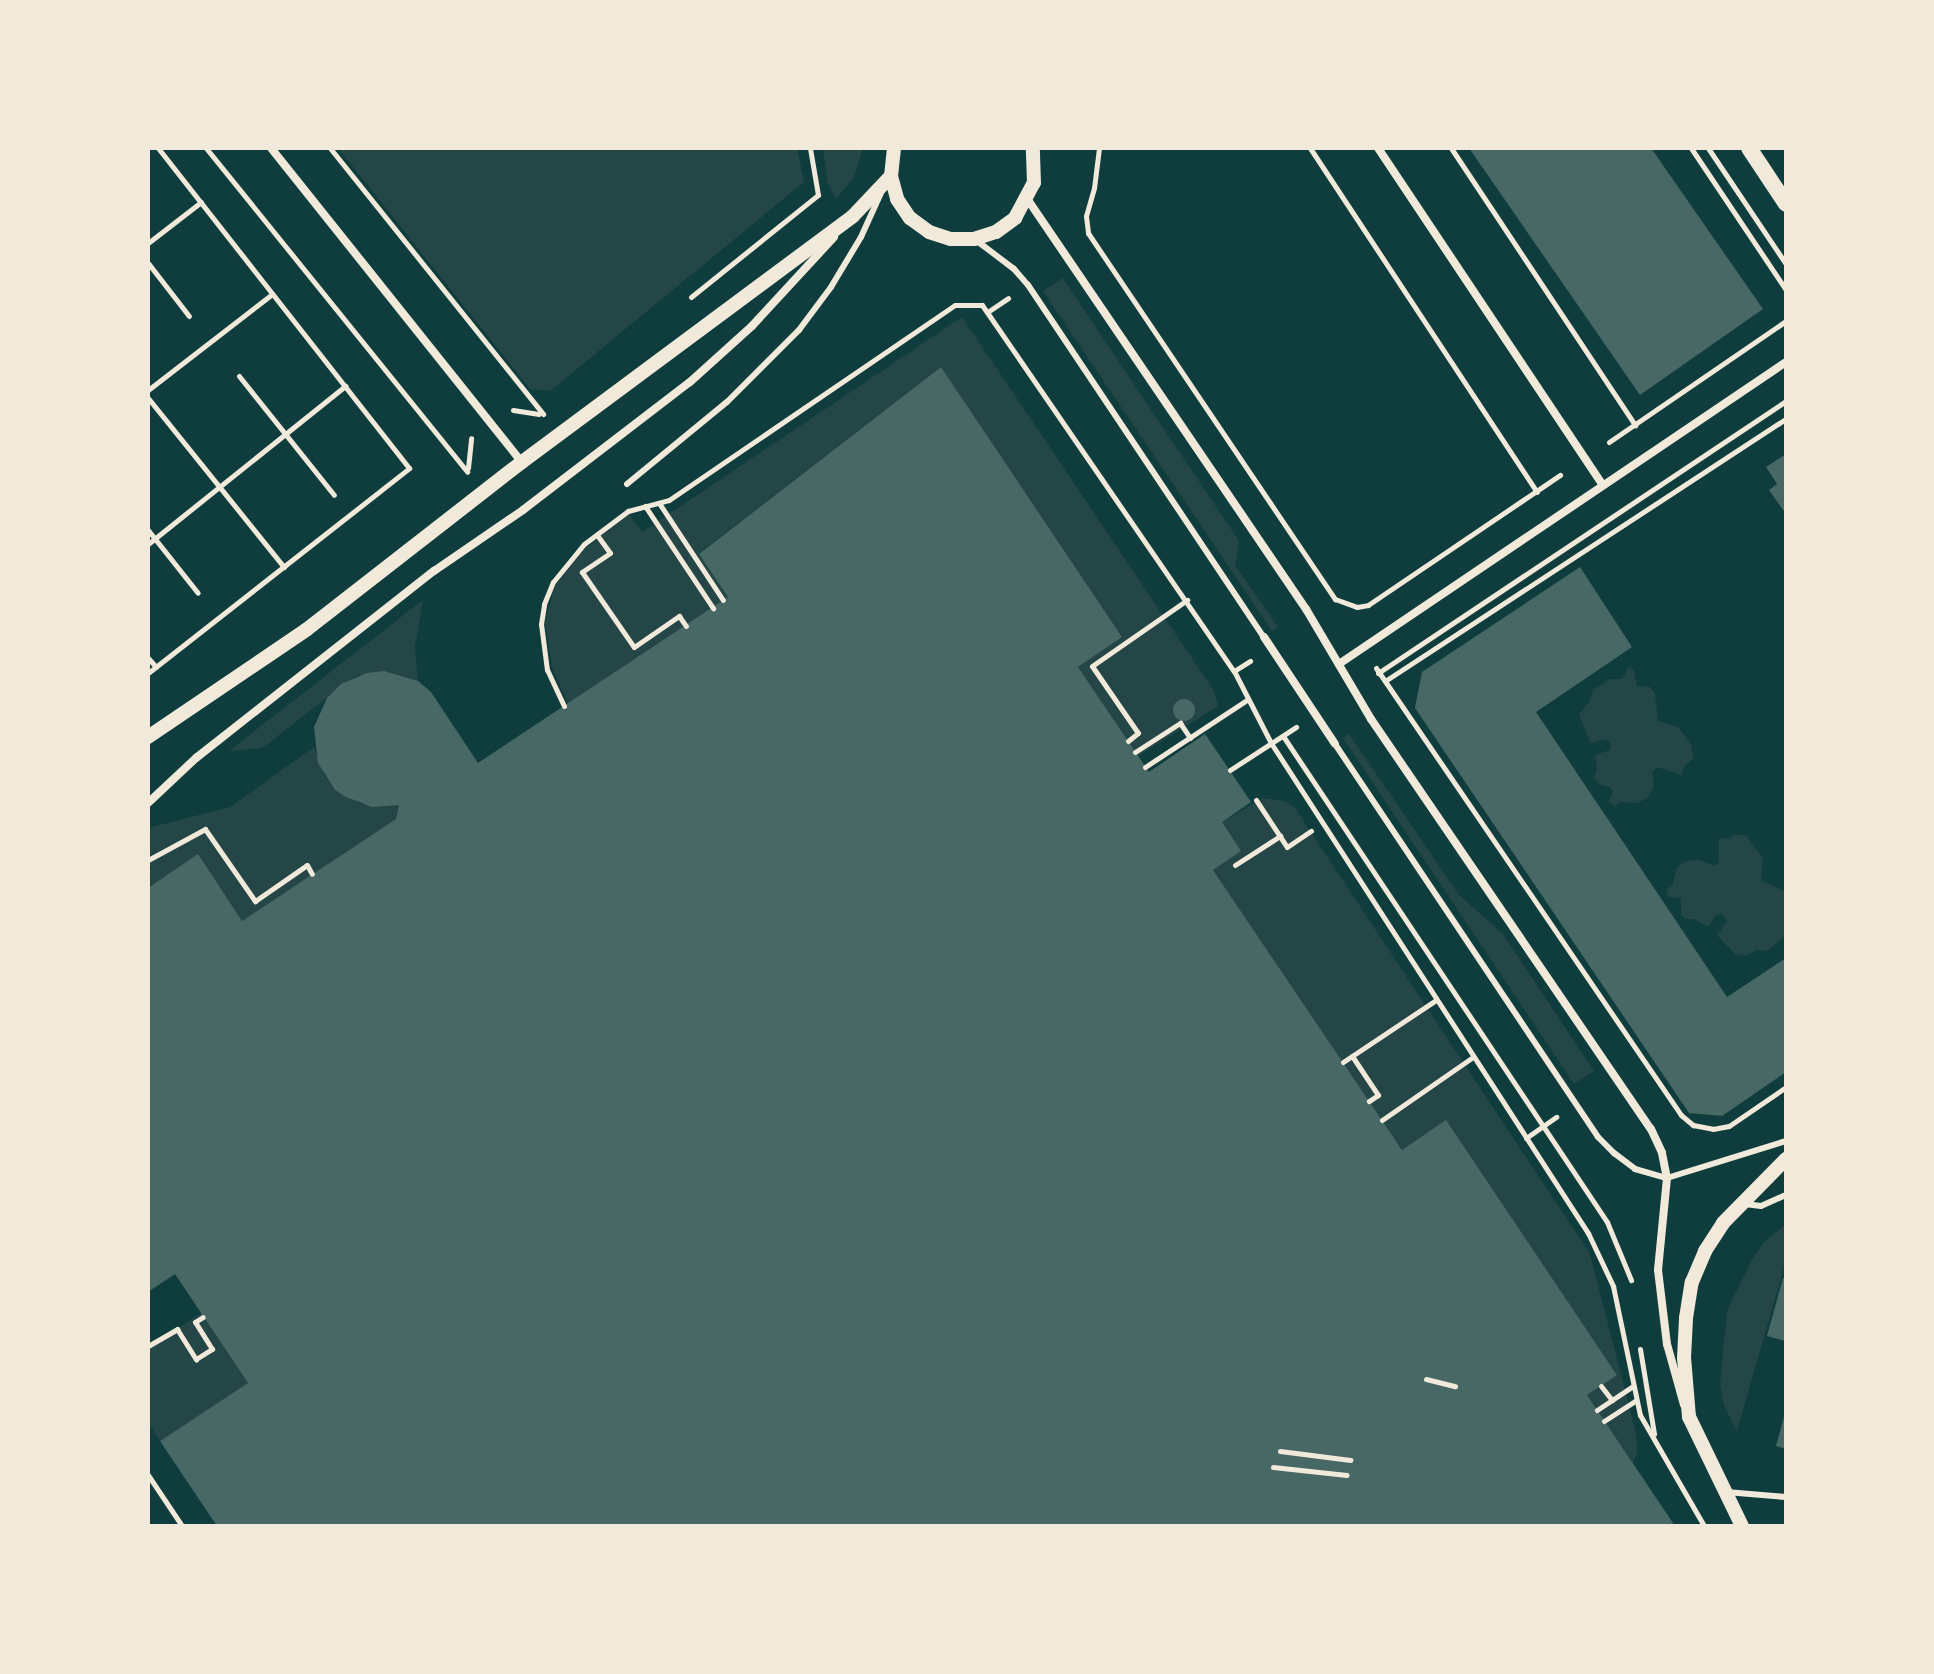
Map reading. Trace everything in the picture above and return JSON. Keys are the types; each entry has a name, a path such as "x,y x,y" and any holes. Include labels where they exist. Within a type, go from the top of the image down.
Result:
{"main road":[{"path":"1749,148 1786,204"}],"street":[{"path":"271,148 522,462"},
{"path":"894,148 891,176 897,199 910,218 929,232 951,239 974,239 996,232 1015,218 1028,200 1034,183 1033,149"},
{"path":"1378,148 1603,485"},
{"path":"148,803 196,758 434,571 523,510 690,382 752,326 891,176"},
{"path":"1028,200 1306,609 1467,862 1651,1129 1662,1153 1667,1178 1658,1270 1667,1344 1676,1385 1742,1526"},
{"path":"148,737 306,630 522,462 853,216"},
{"path":"1339,664 1786,362"},
{"path":"1264,637 1335,744"},
{"path":"1689,1417 1684,1358 1692,1282 1705,1251 1741,1204 1786,1159"}],"lane":[{"path":"627,484 717,411 799,330 831,287 861,237 891,176"},
{"path":"974,239 1014,269 1028,285 1264,637"},
{"path":"1335,744 1598,1137 1635,1169 1667,1178 1786,1141"},
{"path":"1741,1204 1761,1206 1786,1195"},
{"path":"1724,1492 1786,1497"}],"path":[{"path":"148,673 409,468 158,148"},
{"path":"206,148 467,473"},
{"path":"330,148 544,415 552,408"},
{"path":"684,303 818,195 810,148"},
{"path":"1099,148 1094,188 1086,216 1088,233 1335,599 1357,607 1368,605 1560,475"},
{"path":"1310,148 1537,492"},
{"path":"1451,148 1635,425"},
{"path":"1691,148 1786,290"},
{"path":"1708,148 1786,264"},
{"path":"148,243 201,202"},
{"path":"148,263 189,316"},
{"path":"989,311 1018,291"},
{"path":"148,390 272,294"},
{"path":"564,706 547,670 541,624 544,604 565,565 597,535 628,511 669,500 955,305 973,303 989,311 1187,600 1248,699 1271,743 1588,1233 1613,1286 1640,1415 1707,1526"},
{"path":"1609,442 1786,321"},
{"path":"239,376 334,495"},
{"path":"148,544 345,386"},
{"path":"148,398 284,567"},
{"path":"1379,673 1786,401"},
{"path":"1786,419 1385,681 1681,1115 1693,1125 1713,1129 1729,1126 1786,1087"},
{"path":"659,503 723,600"},
{"path":"645,506 713,608"},
{"path":"148,530 198,593"},
{"path":"597,535 610,553 582,572 634,647 679,616 686,626"},
{"path":"1128,741 1138,733 1092,666 1187,600"},
{"path":"1355,617 1357,607"},
{"path":"148,658 156,667"},
{"path":"1145,767 1248,699"},
{"path":"1135,752 1180,723 1190,738"},
{"path":"1230,770 1283,736 1607,1222 1631,1278 1633,1292"},
{"path":"1256,800 1287,847 1311,831"},
{"path":"148,860 205,829 255,901 307,865 312,874"},
{"path":"1235,865 1280,836"},
{"path":"1343,1062 1436,1000"},
{"path":"1352,1056 1378,1095 1369,1101"},
{"path":"1382,1120 1473,1057"},
{"path":"1526,1138 1567,1110"},
{"path":"148,1346 177,1329 196,1359 212,1349 195,1322 203,1317"},
{"path":"1638,1336 1656,1444"},
{"path":"1426,1379 1455,1386"},
{"path":"1601,1386 1612,1400"},
{"path":"1597,1410 1633,1386"},
{"path":"1604,1421 1636,1400"},
{"path":"1280,1451 1350,1460"},
{"path":"1273,1467 1310,1474 1347,1475"},
{"path":"148,1475 182,1526"}],"shaded area":[{"path":"338,148 797,148 804,182 550,391 530,389"},
{"path":"823,148 863,148 854,177 836,199 828,184"},
{"path":"1063,278 1239,541 1235,565 1278,627 1272,631 1043,291"},
{"path":"962,317 1214,691 1218,706 1138,756 1078,667 1122,637 941,367 699,553 728,597 568,704 552,667 545,623 554,589 567,567 586,548 629,514 642,532"},
{"path":"423,600 415,647 418,681 384,671 354,677 262,748 229,751"},
{"path":"1629,667 1634,671 1637,686 1650,687 1655,693 1658,721 1678,727 1691,745 1693,759 1685,765 1681,775 1657,767 1652,772 1654,787 1648,797 1638,803 1620,802 1615,806 1608,802 1613,792 1610,787 1600,785 1594,778 1597,769 1595,755 1610,750 1611,744 1606,739 1590,743 1579,714 1590,701 1593,690 1611,679 1622,679"},
{"path":"1349,734 1459,895 1503,934 1594,1071 1574,1084 1343,738"},
{"path":"314,747 324,775 335,789 360,804 399,805 396,819 242,921 198,855 148,888 148,872 152,868 148,862 148,828 230,807"},
{"path":"1263,798 1285,801 1295,808 1590,1254 1636,1433 1637,1452 1633,1463 1587,1395 1617,1374 1446,1121 1402,1150 1213,870 1241,851 1222,822"},
{"path":"1734,834 1747,836 1763,859 1761,880 1786,892 1786,935 1767,951 1756,950 1746,956 1735,954 1717,935 1727,921 1723,915 1717,914 1708,927 1694,919 1685,919 1681,915 1681,898 1668,897 1666,890 1672,886 1677,868 1686,861 1699,860 1715,866 1719,862 1719,838 1730,839"},
{"path":"1786,1224 1786,1261 1737,1431 1724,1406 1720,1384 1727,1311 1752,1259 1765,1241"},
{"path":"201,1313 248,1383 160,1441 148,1423 148,1349"}],"building":[{"path":"1469,148 1651,148 1763,309 1640,395"},
{"path":"941,367 1122,637 1078,667 1149,772 1205,734 1251,802 1222,822 1241,851 1213,870 1402,1150 1446,1120 1617,1375 1587,1395 1675,1526 217,1526 160,1441 248,1383 175,1274 148,1292 148,888 198,854 242,921 396,819 399,805 372,807 346,797 335,790 318,763 314,727 327,698 341,684 367,673 384,671 418,681 431,692 478,763 728,597 699,554"},
{"path":"1786,454 1786,514 1769,490 1777,484 1766,467"},
{"path":"1580,567 1632,647 1536,712 1727,997 1786,958 1786,1072 1722,1116 1689,1113 1415,708 1422,672"},
{"path":"1180,699 1188,699 1195,710 1188,721 1180,721 1173,714 1173,706"},
{"path":"1783,1278 1786,1278 1786,1341 1767,1336"},
{"path":"1786,1413 1786,1449 1776,1446"}]}
